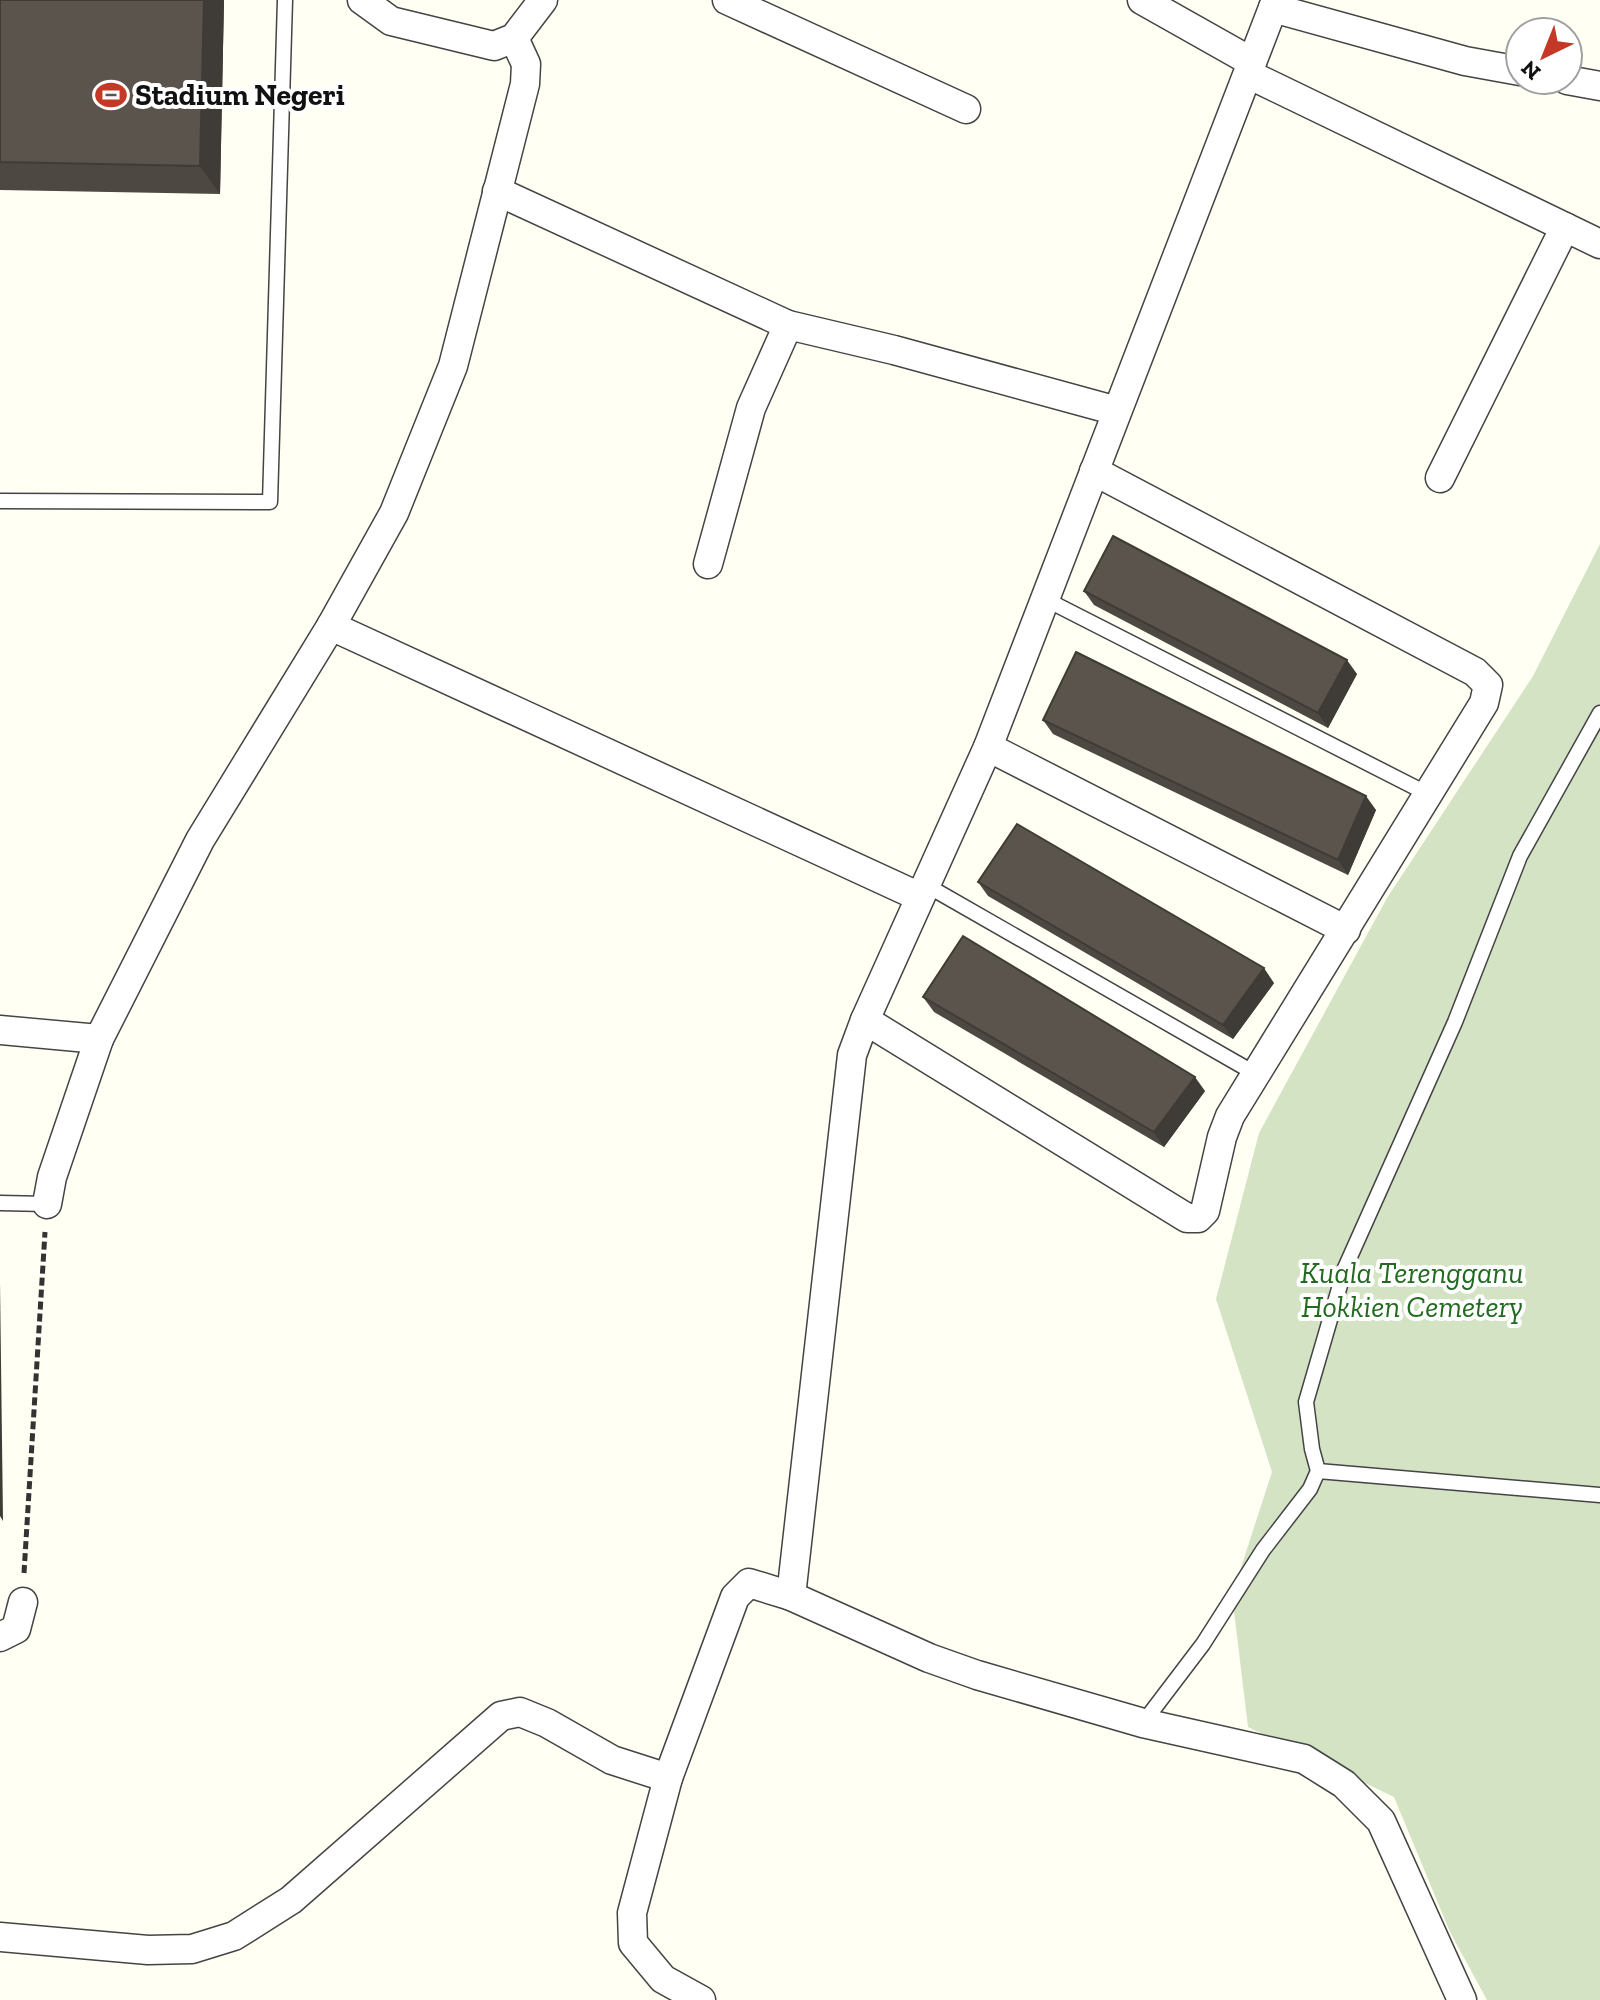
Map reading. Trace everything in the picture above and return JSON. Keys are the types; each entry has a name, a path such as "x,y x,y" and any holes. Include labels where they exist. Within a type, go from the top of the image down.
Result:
{"street":[{"path":"362,0 391,21 494,46 514,38 543,0"},
{"path":"727,0 966,109"},
{"path":"1142,0 1250,68 1600,244"},
{"path":"791,1596 852,1055 988,747 1274,4 1465,61 1504,68"},
{"path":"47,1204 52,1177 99,1039 200,840 331,626 394,513 453,366 525,84 526,64 514,38"},
{"path":"497,191 788,325 894,350 1117,411"},
{"path":"1440,478 1565,227"},
{"path":"708,564 751,408 788,325"},
{"path":"865,1020 1187,1218 1198,1218 1205,1211 1230,1116 1484,703 1488,685 1475,672 1094,471"},
{"path":"331,626 923,891"},
{"path":"988,747 1346,930"},
{"path":"0,1030 99,1039"},
{"path":"701,2000 663,1979 633,1943 632,1913 668,1778 735,1597 749,1583 791,1596 929,1658 977,1675 1143,1723 1304,1759 1344,1784 1381,1821 1462,2000"},
{"path":"0,1637 16,1629 23,1602"},
{"path":"0,1937 148,1950 192,1949 234,1936 291,1900 501,1716 520,1712 547,1723 612,1760 668,1778"}],"lane":[{"path":"0,501 270,502 285,0"},
{"path":"1045,599 1428,794"},
{"path":"1143,1723 1203,1644 1263,1550 1310,1489 1318,1471 1306,1402 1345,1268 1455,1022 1520,856 1600,713"},
{"path":"923,891 1256,1074"},
{"path":"0,1203 47,1204"},
{"path":"1318,1471 1600,1495"}],"path":[{"path":"23,1602 47,1204"}],"green space":[{"name":"Kuala Terengganu Hokkien Cemetery","path":"1600,544 1600,2000 1487,2000 1450,1932 1394,1797 1248,1727 1232,1595 1272,1472 1216,1299 1259,1133 1387,898 1533,676"}],"building":[{"name":"Stadium Negeri","path":"0,0 204,0 200,166 0,162"},
{"path":"1113,536 1347,660 1318,713 1084,591"},
{"path":"1076,652 1366,796 1338,860 1043,720"},
{"path":"1017,824 1264,968 1223,1025 978,882"},
{"path":"963,936 1195,1077 1154,1132 923,997"}],"place":[{"name":"Stadium Negeri","path":"111,95"}]}
